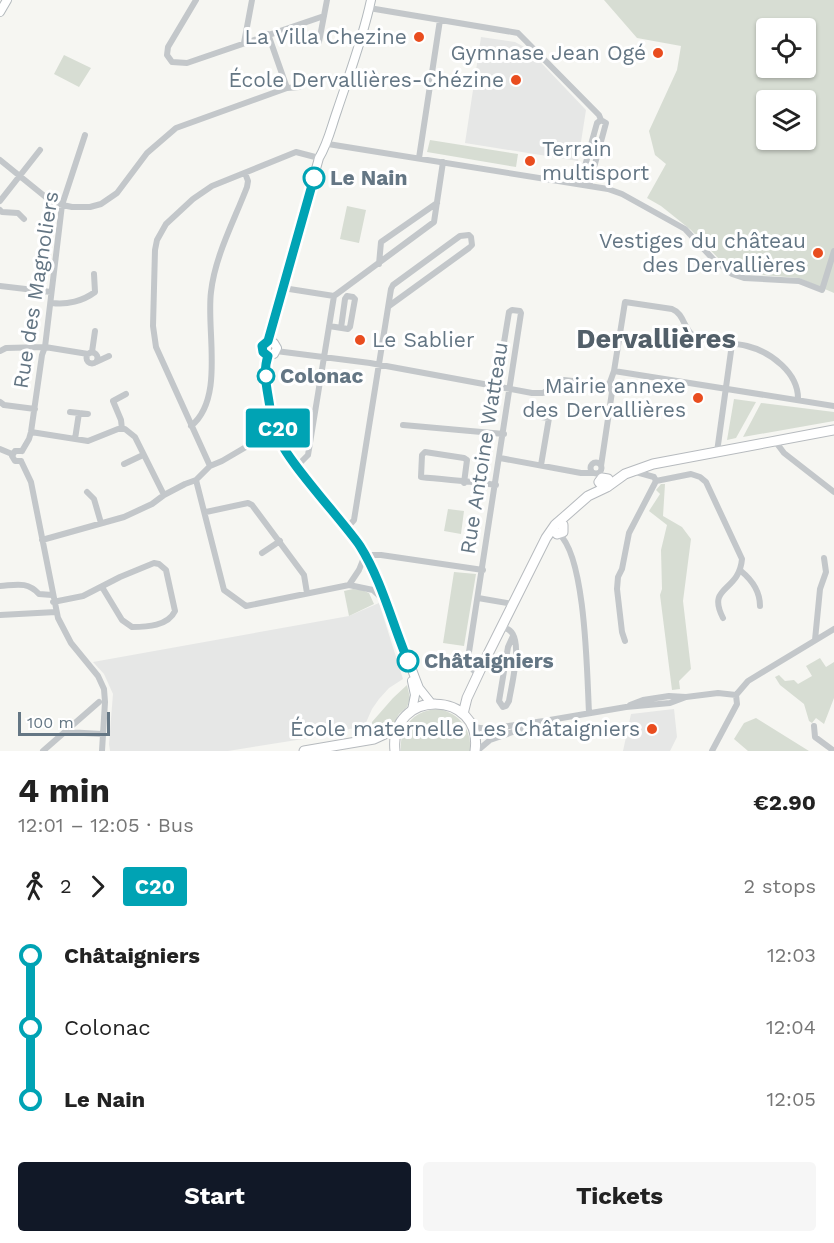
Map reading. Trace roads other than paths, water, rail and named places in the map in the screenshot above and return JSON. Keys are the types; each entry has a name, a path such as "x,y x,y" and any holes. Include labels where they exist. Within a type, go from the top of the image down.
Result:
{"main road":[{"path":"0,12 7,0"},
{"path":"279,438 274,441 268,438 266,432 271,427 271,416 266,382 266,362 272,353 262,350 263,344 268,341 319,158 328,144 329,131 370,4"},
{"path":"271,427 275,426 280,430 279,438 297,466 347,528 365,555 378,579 419,688 431,703"},
{"path":"463,714 467,698 483,664 546,538 559,530 568,514 588,496 600,475 628,473 661,462 834,430"},
{"path":"403,649 414,690 412,710"},
{"path":"451,706 463,695 483,664"},
{"path":"395,751 398,728 405,717 412,710 431,703 451,706 463,714 473,727 476,751"},
{"path":"304,751 374,739 398,728"}],"street":[{"path":"196,0 168,47 167,55 170,60 177,63 187,63 324,16"},
{"path":"244,43 252,0"},
{"path":"319,42 327,0"},
{"path":"370,4 441,20 521,34 605,122 606,127 589,186"},
{"path":"419,158 441,20"},
{"path":"268,34 287,88"},
{"path":"0,160 53,203 90,207 101,204 117,193 147,153 176,128 287,88 299,87"},
{"path":"580,184 597,123 601,120"},
{"name":"Rue des Magnoliers","path":"22,451 29,440 35,409 52,303 51,292 62,205 85,135"},
{"path":"328,144 616,191 663,216 692,235 718,264 732,274 744,278 799,281 822,290 834,251"},
{"path":"0,201 40,150"},
{"path":"210,466 159,356 154,340 157,240 166,224 193,199 212,186 296,152 319,158"},
{"path":"297,466 308,455 334,296 434,222 443,162"},
{"path":"191,426 201,417 210,385 212,365 210,292 219,259 247,187 248,181 245,173"},
{"path":"378,264 381,242 437,203"},
{"path":"0,210 18,213 24,219"},
{"path":"347,528 354,520 379,364 389,306 393,285 460,236 469,235 471,237 472,245 469,249 389,306"},
{"path":"52,303 61,305 87,298 95,292 94,274"},
{"path":"0,286 51,292"},
{"path":"282,288 334,296"},
{"path":"329,326 341,328 348,329 350,327 355,299 353,297 347,296 345,299 341,328"},
{"path":"500,458 600,475 612,392 609,385 614,371 625,302 678,311 688,331 697,338 754,348 782,365 795,382 798,400"},
{"name":"Rue Antoine Watteau","path":"476,673 469,666 468,659 511,389 520,311 509,312 497,386"},
{"path":"95,331 90,353 86,359 92,363 109,356"},
{"path":"717,452 732,344"},
{"path":"0,351 6,348 45,346 90,353"},
{"path":"272,353 379,364 540,393 564,380 609,385"},
{"path":"614,371 834,406"},
{"path":"122,429 121,420 113,401 126,394"},
{"path":"0,402 4,405 35,409"},
{"path":"70,412 88,414"},
{"path":"75,439 79,413"},
{"path":"541,417 549,418 541,465"},
{"path":"403,424 504,434"},
{"path":"31,432 92,441 122,429 130,432 135,437 164,495"},
{"path":"42,540 131,514 196,480 210,466 256,441 268,438"},
{"path":"775,441 784,453 834,492"},
{"path":"0,449 12,454 15,461 21,461"},
{"path":"12,454 16,450 22,451 24,456 21,461"},
{"path":"464,483 467,460 464,458 425,452 422,455 421,477 464,483 472,481 496,485"},
{"path":"124,464 143,455"},
{"path":"21,461 31,482 56,612 71,643 102,685 105,696 102,751"},
{"path":"625,641 617,589 618,577 622,569 629,533 655,479 654,471 661,462"},
{"path":"628,473 655,479 691,474 706,482 742,560 741,571 735,580 720,593 717,601 723,618"},
{"path":"196,480 224,590 246,606 350,585 373,590 385,601"},
{"path":"87,492 94,499 101,524"},
{"path":"206,512 248,503 252,505 304,575 308,593"},
{"path":"559,530 569,547 582,602 589,713"},
{"path":"262,553 280,541"},
{"path":"350,585 365,555 381,555 483,570"},
{"path":"815,640 820,589 826,573 824,558"},
{"path":"0,586 26,585 39,594 74,600 102,586 149,564 159,564 166,570 175,611 164,623 132,627 122,620 102,586"},
{"path":"741,571 750,578 756,588 760,597 760,606"},
{"path":"478,598 513,604"},
{"path":"0,615 56,612"},
{"path":"501,628 506,628 513,636 518,644 509,701 503,707 499,700 508,646 513,636"},
{"path":"712,751 737,704 736,695 748,681 815,640 833,633"},
{"path":"473,727 488,729 544,722 626,707 670,703 686,697 718,693 736,695"},
{"path":"43,751 99,702"},
{"path":"476,751 490,740 544,722"},
{"path":"814,726 815,737 834,751"},
{"path":"64,732 103,734"}],"place":[{"name":"La Villa Chezine","path":"419,37"},
{"name":"Gymnase Jean Ogé","path":"658,53"},
{"name":"École Dervallières-Chézine","path":"516,80"},
{"name":"Terrain multisport","path":"530,161"},
{"name":"Le Nain","path":"314,178"},
{"name":"Vestiges du château des Dervallières","path":"818,253"},
{"name":"Le Sablier","path":"360,340"},
{"name":"Colonac","path":"266,376"},
{"name":"Mairie annexe des Dervallières","path":"698,398"},
{"name":"Châtaigniers","path":"408,661"},
{"name":"École maternelle Les Châtaigniers","path":"652,729"}],"district":[{"name":"Dervallières","path":"656,339"}]}
